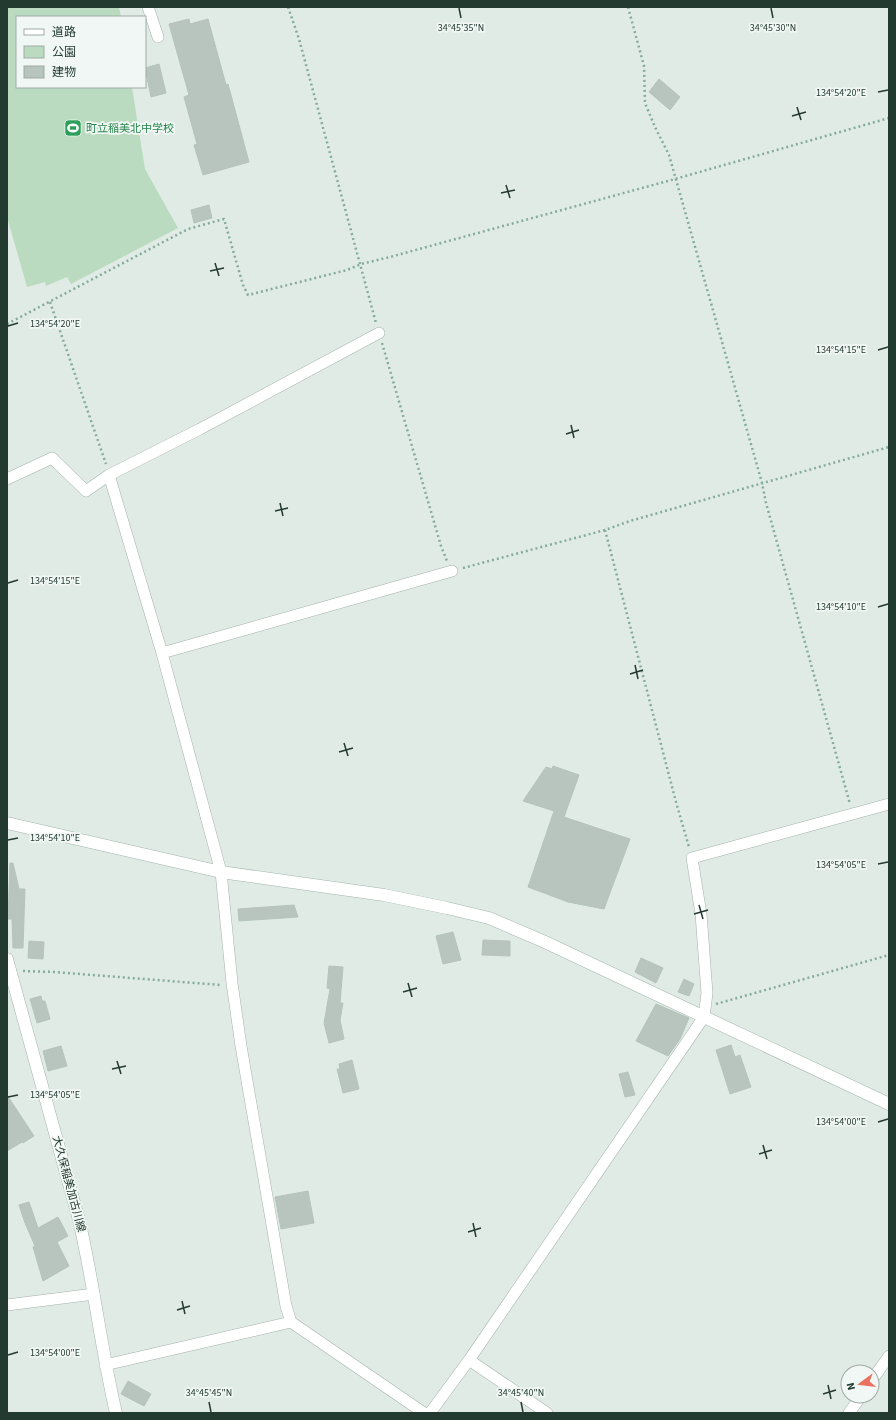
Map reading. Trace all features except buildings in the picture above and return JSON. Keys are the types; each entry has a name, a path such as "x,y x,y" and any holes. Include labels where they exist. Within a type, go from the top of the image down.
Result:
{"street":[{"path":"148,7 158,37"},
{"path":"7,480 52,458 86,491 109,475 200,429 379,333"},
{"path":"109,475 162,653 222,872 232,983 241,1046 286,1306 291,1322 424,1413"},
{"path":"162,653 452,571"},
{"path":"430,1413 469,1360 704,1012 707,993 701,914 692,858 889,804"},
{"path":"7,823 222,872 384,895 489,918 704,1012 889,1104"},
{"name":"大久保稲美加古川線","path":"8,964 79,1220 94,1294 105,1365 116,1413"},
{"path":"7,1305 94,1294"},
{"path":"105,1365 291,1322"},
{"path":"880,1369 889,1356"},
{"path":"469,1360 547,1413"},
{"path":"849,1413 855,1404"}],"path":[{"path":"288,7 299,39 379,333 441,546 452,571 605,530 630,521 889,447"},
{"path":"628,7 644,66 645,103 669,155 762,483 766,503 853,814"},
{"path":"7,324 188,229 224,219 243,285 248,295 347,270 361,264 675,179 889,118"},
{"path":"50,302 109,475"},
{"path":"605,530 692,858"},
{"path":"704,1012 889,955"},
{"path":"8,964 25,971 54,972 219,986 232,983"}],"green space":[{"name":"町立稲美北中学校","path":"7,7 119,7 121,16 16,16 16,88 132,88 145,169 178,228 71,284 67,277 46,286 45,282 27,287 7,217"}],"place":[{"name":"町立稲美北中学校","path":"73,128"}]}
